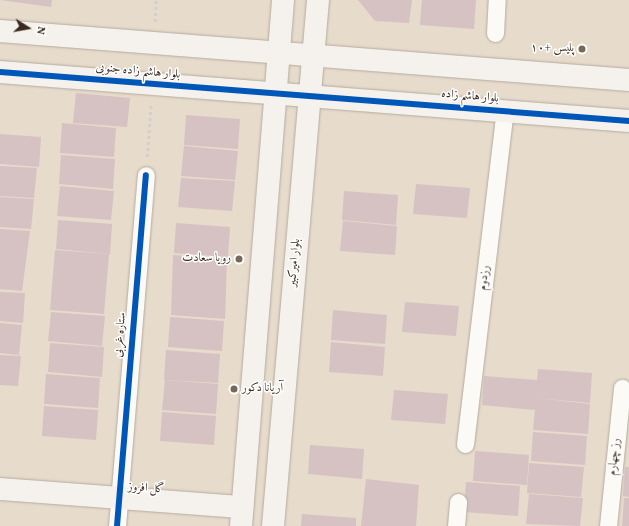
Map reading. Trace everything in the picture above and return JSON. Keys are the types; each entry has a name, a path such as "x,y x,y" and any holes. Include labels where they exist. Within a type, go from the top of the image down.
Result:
{"street":[{"path":"241,517 283,0"},
{"name":"بلوار امیرکبیر","path":"273,526 308,95 318,0"},
{"path":"495,33 497,0"},
{"path":"0,31 312,54 629,80"},
{"name":"بلوار هاشم زاده جنوبی","path":"0,72 275,94 308,95"},
{"name":"بلوار هاشم زاده","path":"308,95 629,121"},
{"name":"رزدوم","path":"465,444 505,111"},
{"name":"ستاره غربی","path":"117,526 146,175"},
{"name":"رز چهارم","path":"608,526 622,388"},
{"name":"گل افروز","path":"0,489 119,498 241,517"},
{"path":"456,526 458,502"}],"path":[{"path":"146,175 152,84"}],"building":[{"path":"0,0 52,0 51,7"},
{"path":"358,0 412,0 409,23 375,21"},
{"path":"422,0 476,0 474,29 420,25"},
{"path":"76,93 130,98 127,127 73,123"},
{"path":"186,115 240,119 238,149 184,145"},
{"path":"62,123 116,128 114,157 60,153"},
{"path":"0,134 41,137 39,167 0,164"},
{"path":"184,146 238,151 235,180 181,176"},
{"path":"61,155 115,159 113,189 59,184"},
{"path":"0,166 37,168 34,198 0,196"},
{"path":"181,178 235,181 232,211 178,207"},
{"path":"416,184 470,188 467,218 413,214"},
{"path":"60,186 114,191 111,220 57,216"},
{"path":"344,191 398,195 396,225 342,220"},
{"path":"0,197 34,199 31,229 0,227"},
{"path":"58,220 112,224 110,254 56,249"},
{"path":"343,221 397,226 395,255 340,251"},
{"path":"176,223 230,227 228,257 174,253"},
{"path":"0,229 30,231 22,291 0,289"},
{"path":"55,250 109,254 104,314 50,310"},
{"path":"173,255 227,259 225,319 171,315"},
{"path":"0,292 25,293 23,323 0,321"},
{"path":"405,302 459,306 456,336 402,332"},
{"path":"333,310 387,315 385,344 331,340"},
{"path":"51,312 105,316 102,346 48,341"},
{"path":"170,317 224,321 222,351 168,347"},
{"path":"0,323 22,325 19,355 0,353"},
{"path":"331,342 385,347 383,376 329,372"},
{"path":"50,343 104,347 102,377 48,372"},
{"path":"166,350 220,354 218,383 164,380"},
{"path":"0,355 21,356 18,386 0,385"},
{"path":"538,369 592,373 590,403 536,398 590,404 588,434 533,430 535,410 482,405 484,376 537,380"},
{"path":"46,374 100,378 98,408 44,404"},
{"path":"165,380 218,384 216,414 162,410"},
{"path":"394,390 448,394 445,424 391,420"},
{"path":"44,406 98,410 96,440 42,436"},
{"path":"162,412 216,416 214,445 160,441"},
{"path":"533,432 587,436 585,465 531,461"},
{"path":"310,445 364,449 362,479 308,474"},
{"path":"475,451 529,455 527,485 473,481"},
{"path":"529,463 584,467 581,497 527,493"},
{"path":"625,467 629,467 629,497 623,496"},
{"path":"366,479 419,485 416,526 361,526"},
{"path":"466,482 520,486 518,516 464,512"},
{"path":"529,494 583,498 580,526 526,524"},
{"path":"624,498 629,498 629,526 622,526"},
{"path":"302,514 356,518 356,526 301,526"}],"cycle path":[{"path":"0,72 629,121"},
{"path":"117,526 146,175"}],"place":[{"name":"پلیس +۱۰","path":"582,49"},
{"name":"رویا سعادت","path":"239,259"},
{"name":"آریانا دکور","path":"234,389"}]}
